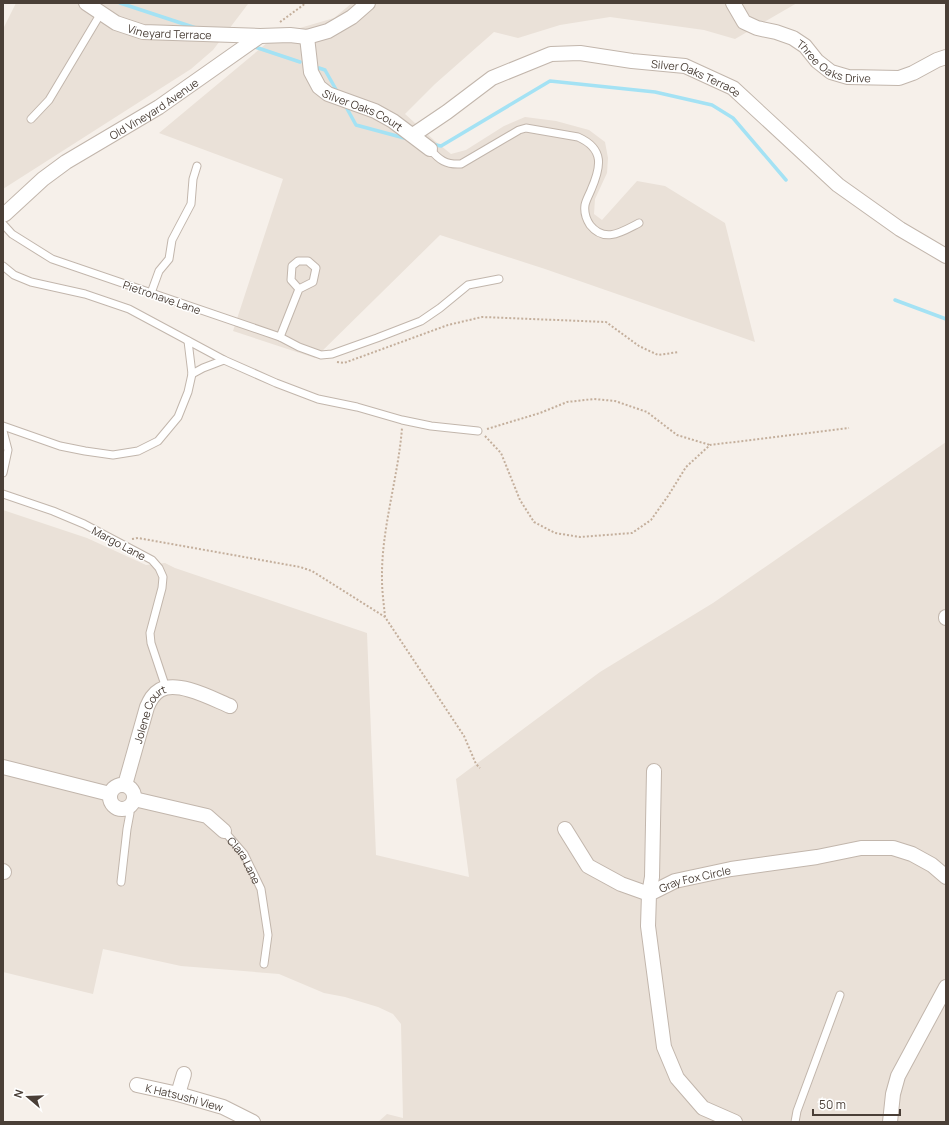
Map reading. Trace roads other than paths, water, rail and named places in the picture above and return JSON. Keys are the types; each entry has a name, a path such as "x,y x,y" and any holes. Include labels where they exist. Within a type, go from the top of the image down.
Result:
{"street":[{"name":"Vineyard Terrace","path":"86,3 116,23 143,32 260,36 290,35 307,37"},
{"path":"307,37 328,31 352,17 368,3"},
{"name":"Three Oaks Drive","path":"733,3 744,22 757,28 776,32 793,38 805,46 817,61 831,72 848,78 899,78 946,57"},
{"name":"Old Vineyard Avenue","path":"3,214 5,214 43,179 66,162 159,107 260,36"},
{"name":"Silver Oaks Court","path":"307,37 311,72 319,87 328,94 375,111 393,121 430,149"},
{"name":"Silver Oaks Terrace","path":"413,135 447,112 492,78 551,54 580,52 632,61 685,66 733,88 838,185 900,229 946,256"},
{"name":"Jolene Court","path":"125,785 147,707 152,697 161,689 180,687 230,706"},
{"path":"3,767 110,794"},
{"path":"565,829 588,866 621,884 649,894 652,877 654,771"},
{"path":"125,785 132,789 134,793 131,803 120,809 115,807 110,800 110,794 116,786 125,785"},
{"name":"Clara Lane","path":"131,803 207,816 224,831"},
{"name":"Gray Fox Circle","path":"735,1122 703,1108 678,1078 664,1047 648,926 649,894 675,881 731,869 817,857 860,848 893,848 912,854 932,865 946,877"},
{"path":"890,1122 893,1094 898,1076 946,986"},
{"path":"178,1094 184,1074"},
{"name":"K Hatsushi View","path":"137,1085 178,1094 223,1107 253,1122"}],"lane":[{"path":"31,119 49,100 101,13"},
{"path":"430,149 436,157 443,162 452,165 461,164 526,128 578,137 586,140 593,147 598,156 600,165 597,178 585,204 585,213 588,222 596,232 606,235 616,235 639,223"},
{"path":"151,293 159,271 170,259 172,240 191,204 193,179 198,166"},
{"name":"Pietronave Lane","path":"3,224 12,234 52,260 280,337 299,347 321,355 332,354 421,320 440,308 468,285 499,279"},
{"path":"3,266 14,275 32,282 85,294 129,309 224,360 276,383 318,399 357,407 402,420 431,426 478,431"},
{"path":"280,337 299,289"},
{"path":"3,426 60,446 85,451 113,455 138,451 158,441 178,417 188,392 192,374 188,341"},
{"path":"192,374 224,360"},
{"path":"3,431 8,450 3,473"},
{"name":"Margo Lane","path":"3,494 53,511 152,560 159,568 163,577 162,588 150,633 151,643 166,688"},
{"path":"121,882 131,803"},
{"name":"Clara Lane","path":"224,831 244,854 261,889 268,935 264,964"},
{"path":"795,1122 797,1111 840,994"}],"waterway":[{"path":"120,3 196,28"},
{"path":"255,47 300,62"},
{"path":"319,68 325,70 338,93"},
{"path":"431,144 441,146 550,81 655,92 712,105 733,118 786,180"},
{"path":"345,105 356,125 408,139"},
{"path":"895,300 946,319"}]}
